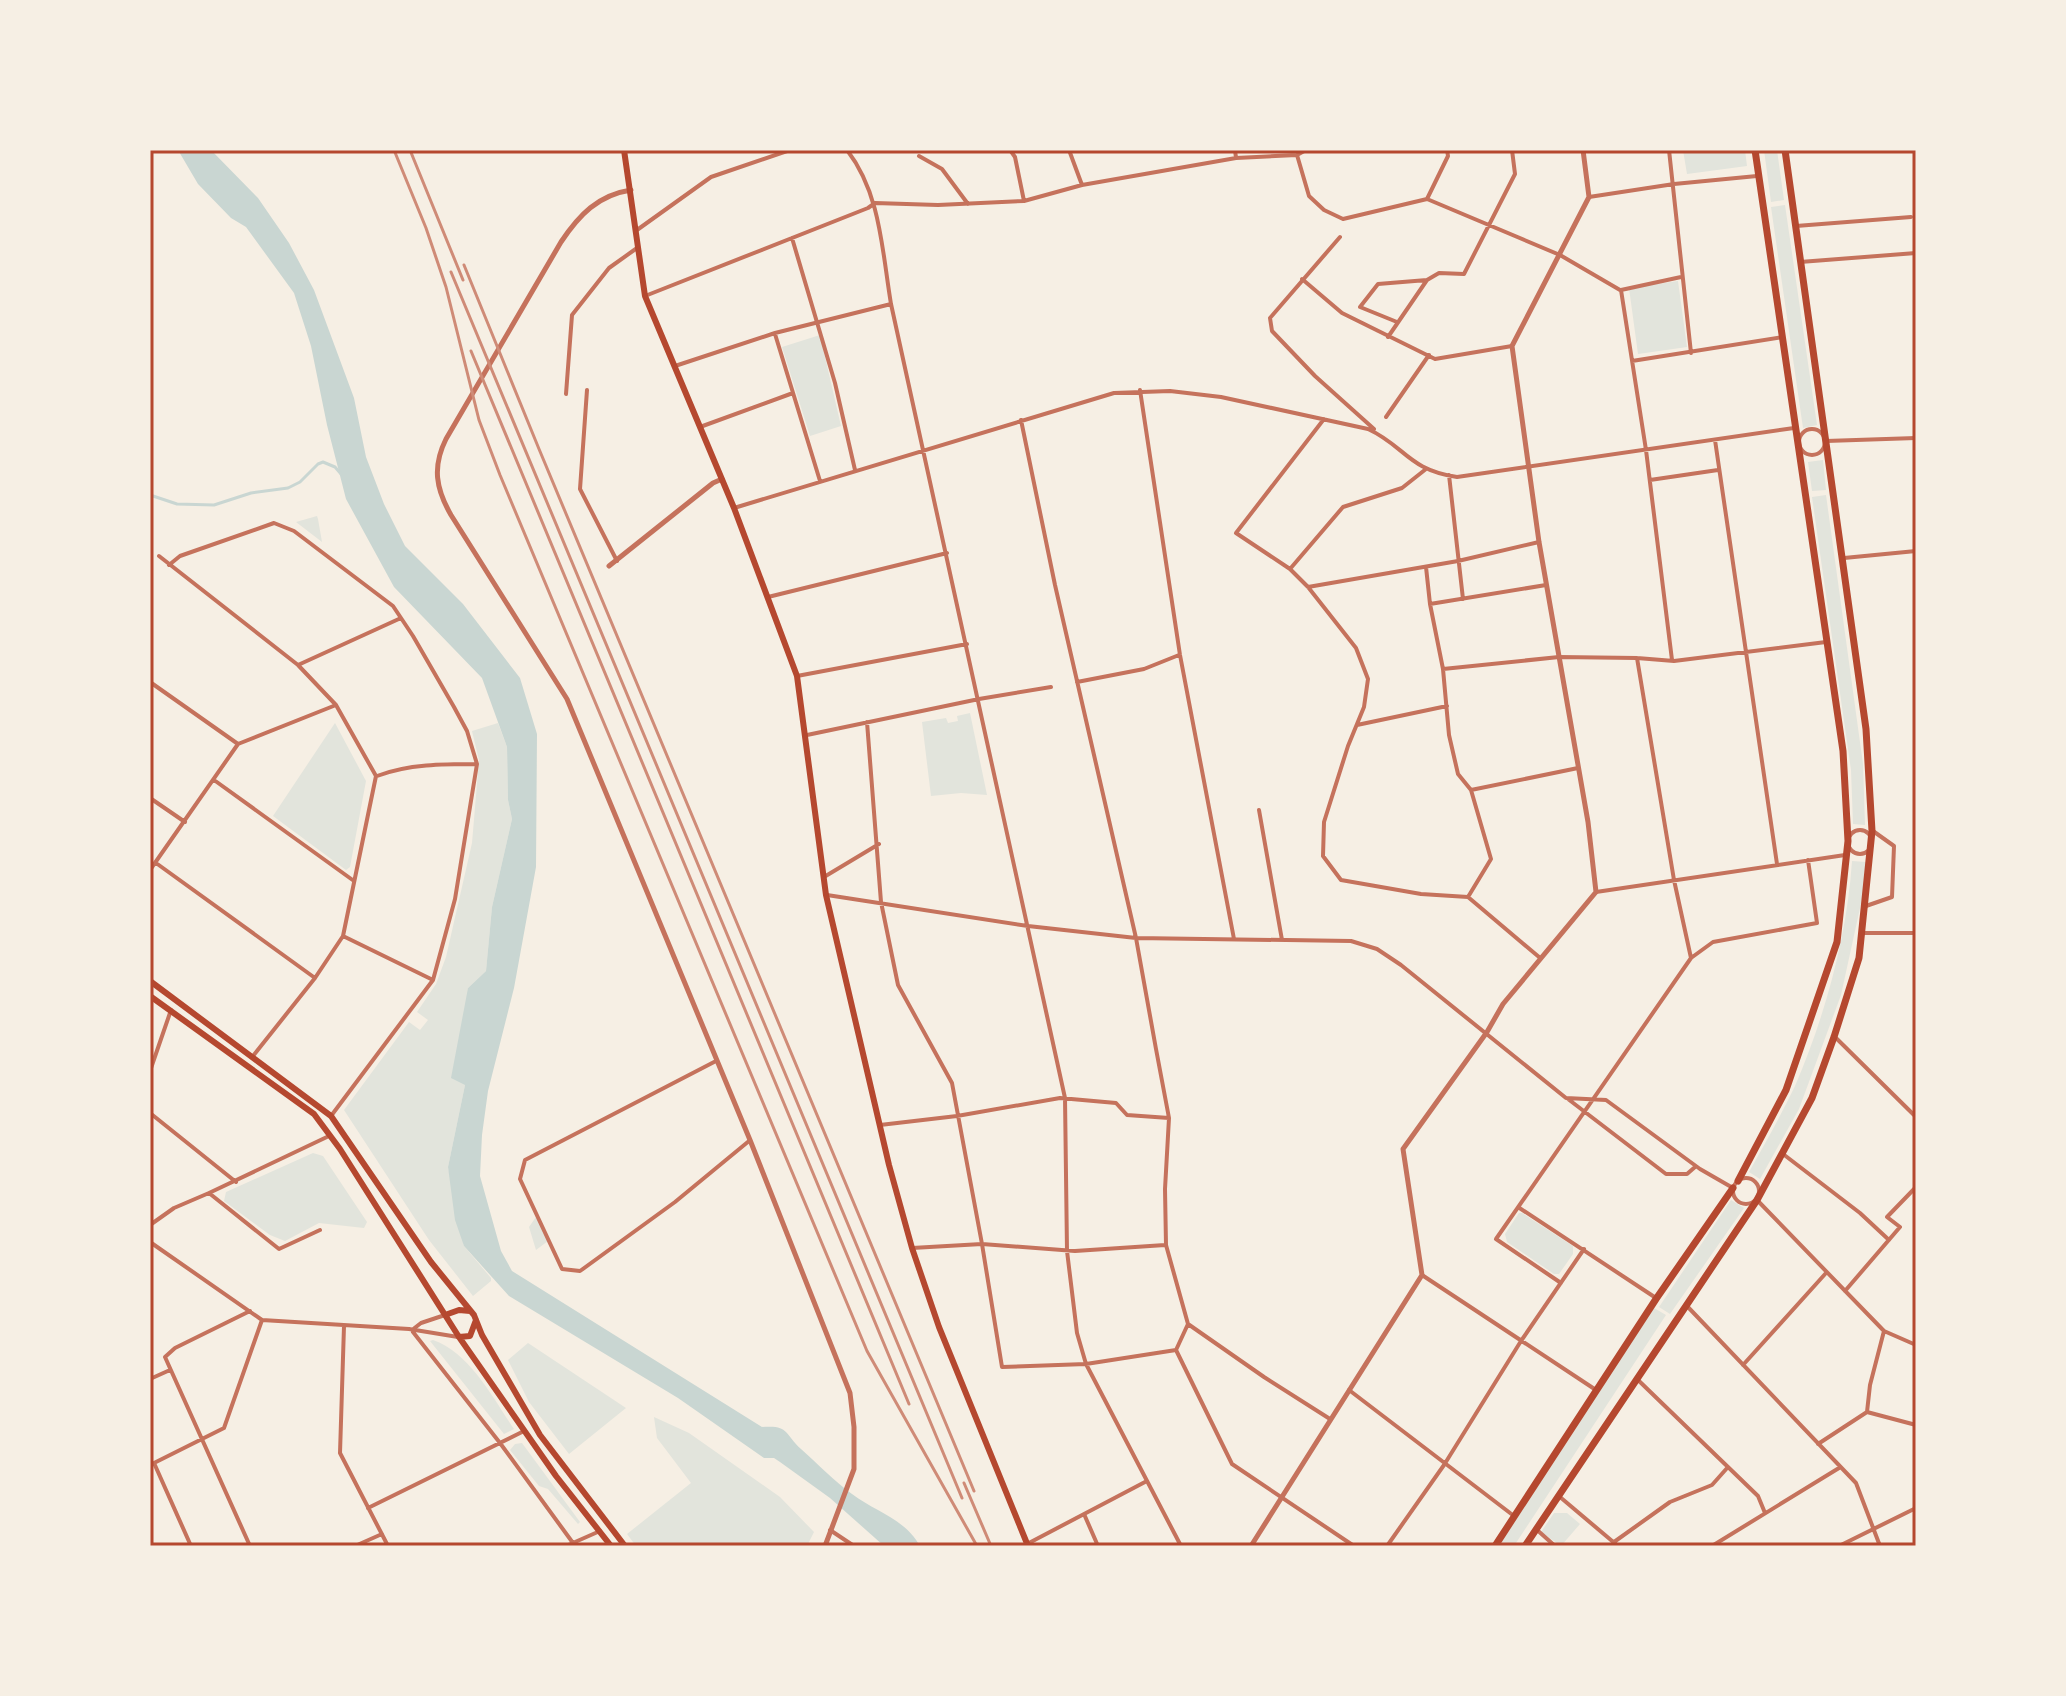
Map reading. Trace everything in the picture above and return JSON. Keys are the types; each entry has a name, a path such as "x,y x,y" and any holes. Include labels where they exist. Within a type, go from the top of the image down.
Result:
{"main road":[{"path":"624,150 645,296 734,508 797,676 826,895 912,1248 939,1327 1027,1545"},
{"path":"1495,1546 1656,1299 1736,1184 1786,1090 1837,942 1848,841 1843,751 1755,150"},
{"path":"1525,1546 1757,1200 1812,1098 1859,958 1872,844 1866,729 1785,150"},
{"path":"150,981 331,1116 431,1262 474,1315 482,1335 540,1435 625,1546"},
{"path":"150,996 314,1114 431,1289 459,1337 611,1546"},
{"path":"445,1315 467,1310 474,1315 476,1326 473,1331 464,1338 459,1337"}],"street":[{"path":"637,230 711,177 790,150"},
{"path":"847,150 858,164 875,203 891,304 1065,1098 1067,1251 1077,1333 1086,1364 1181,1546"},
{"path":"1010,150 1015,157 1024,201"},
{"path":"1069,150 1082,185"},
{"path":"1235,150 1236,158"},
{"path":"645,296 875,203 1024,201 1082,185 1236,158 1297,155 1306,150"},
{"path":"1427,199 1448,156 1447,150"},
{"path":"1388,337 1427,280 1439,273 1464,274 1515,174 1512,150"},
{"path":"1583,150 1589,197 1512,346 1539,542 1579,768 1596,892"},
{"path":"1669,150 1691,353"},
{"path":"1297,155 1309,196 1324,210 1343,219 1427,199 1560,255 1621,290 1681,277"},
{"path":"919,156 942,169 968,204"},
{"path":"1589,197 1758,175"},
{"path":"631,190 606,197 576,219 446,439 436,473 444,502 567,699 750,1140 850,1393 854,1469 825,1546"},
{"path":"1796,226 1911,217"},
{"path":"1340,237 1270,318 1272,331 1378,434 1426,469 1457,477 1796,427"},
{"path":"792,238 818,323 855,470"},
{"path":"566,394 572,315 609,268 639,246"},
{"path":"1800,262 1916,253"},
{"path":"1302,279 1342,313 1435,359 1512,346"},
{"path":"1397,322 1360,307 1378,284 1427,280"},
{"path":"1621,290 1646,450 1672,660"},
{"path":"675,366 775,333 891,304"},
{"path":"775,333 820,481"},
{"path":"1632,361 1783,337"},
{"path":"1386,417 1429,355"},
{"path":"587,390 580,489 617,561"},
{"path":"734,508 1032,416 1114,393 1140,390 1221,397 1378,434"},
{"path":"1140,390 1180,655 1234,939"},
{"path":"700,427 793,393"},
{"path":"1324,419 1236,533 1290,569 1308,587 1356,648 1368,679 1364,707 1324,822 1323,856 1341,880 1421,894 1468,897 1539,957"},
{"path":"1021,420 1136,938 1169,1118 1166,1245 1188,1324 1330,1419"},
{"path":"1809,430 1818,431 1824,442 1819,452 1812,455 1800,446 1802,434 1809,430"},
{"path":"1824,442 1916,438"},
{"path":"1715,440 1777,864"},
{"path":"1290,569 1343,507 1402,488 1426,469"},
{"path":"1650,480 1719,470"},
{"path":"1449,475 1463,599"},
{"path":"609,566 722,479"},
{"path":"169,565 180,556 274,523 284,526 393,606 467,731 477,764 455,899 433,980 331,1116"},
{"path":"1308,587 1458,561 1539,542"},
{"path":"1841,559 1916,551"},
{"path":"768,597 947,553"},
{"path":"159,556 298,665 336,705 376,776 343,936 315,978 253,1056"},
{"path":"1426,567 1443,669 1449,735 1458,774 1471,790 1491,859 1468,897"},
{"path":"1430,604 1547,585"},
{"path":"298,665 401,618"},
{"path":"1443,669 1559,657 1672,660 1827,642"},
{"path":"797,676 967,644"},
{"path":"1077,682 1144,669 1180,655"},
{"path":"1637,658 1674,880 1691,958"},
{"path":"150,682 238,744"},
{"path":"807,735 1051,687"},
{"path":"150,870 238,744 336,705"},
{"path":"1357,725 1447,706"},
{"path":"867,722 879,844 881,902 898,985 952,1083 1002,1367 1086,1364 1176,1350"},
{"path":"376,776 391,770 439,764 477,764"},
{"path":"1471,790 1579,768"},
{"path":"214,780 354,881"},
{"path":"150,798 185,822"},
{"path":"1259,810 1282,940"},
{"path":"1861,830 1870,836 1872,844 1868,851 1860,854 1850,849 1848,841 1851,834 1861,830"},
{"path":"1864,908 1892,897 1894,846 1872,831"},
{"path":"824,877 879,844"},
{"path":"1251,1546 1422,1275 1403,1149 1539,957 1596,892 1845,855"},
{"path":"1561,1283 1496,1239 1691,958 1713,942 1817,923 1808,860"},
{"path":"156,863 315,978"},
{"path":"826,895 1028,926 1136,938 1351,941 1377,949 1666,1174 1687,1174 1696,1167"},
{"path":"1862,933 1916,933"},
{"path":"343,936 433,980"},
{"path":"150,1071 171,1010"},
{"path":"1834,1037 1916,1117"},
{"path":"716,1061 525,1160 520,1179 562,1269 580,1271 675,1202 750,1140"},
{"path":"880,1125 1065,1098 1116,1103 1127,1115 1169,1118"},
{"path":"1566,1098 1606,1100 1696,1167 1736,1184"},
{"path":"150,1113 236,1182"},
{"path":"150,1225 174,1208 236,1182 329,1136"},
{"path":"1783,1154 1860,1213 1889,1240"},
{"path":"1746,1178 1754,1181 1759,1188 1757,1200 1748,1204 1739,1203 1734,1196 1736,1184 1746,1178"},
{"path":"1845,1291 1900,1227 1887,1217 1916,1187"},
{"path":"209,1193 279,1249 320,1230"},
{"path":"1757,1200 1884,1331 1916,1345"},
{"path":"1518,1207 1656,1299"},
{"path":"150,1242 262,1320 410,1329 459,1337"},
{"path":"912,1248 982,1244 1067,1251 1166,1245"},
{"path":"1387,1546 1444,1465 1521,1341 1584,1249"},
{"path":"1743,1365 1826,1273"},
{"path":"1422,1275 1596,1390"},
{"path":"1686,1305 1856,1483 1880,1546"},
{"path":"250,1311 175,1348 165,1357 250,1546"},
{"path":"410,1329 445,1315"},
{"path":"191,1546 152,1464 224,1428 262,1320"},
{"path":"1176,1350 1188,1324"},
{"path":"344,1326 340,1453 388,1546"},
{"path":"410,1329 500,1443 573,1543"},
{"path":"1867,1412 1870,1385 1884,1331"},
{"path":"1176,1350 1232,1464 1354,1546"},
{"path":"150,1379 170,1370"},
{"path":"1637,1379 1758,1496 1765,1513"},
{"path":"1349,1390 1514,1516"},
{"path":"1817,1444 1867,1412 1916,1425"},
{"path":"368,1508 525,1431"},
{"path":"1558,1496 1616,1544 1670,1502 1712,1485 1728,1467"},
{"path":"1712,1546 1839,1468"},
{"path":"1027,1545 1146,1482"},
{"path":"1839,1546 1916,1508"},
{"path":"1084,1514 1098,1546"},
{"path":"1536,1529 1555,1546"},
{"path":"830,1530 854,1546"},
{"path":"566,1546 600,1531"},
{"path":"355,1546 382,1534"}],"shaded area":[{"path":"178,150 211,150 258,198 289,243 314,290 354,398 366,457 405,546 463,604 520,678 537,734 536,867 514,988 488,1091 482,1135 480,1176 501,1251 512,1271 762,1427 777,1427 785,1431 839,1484 898,1522 920,1546 884,1546 830,1498 774,1458 764,1458 678,1398 509,1296 464,1246 455,1220 448,1167 465,1085 451,1078 468,988 486,971 492,907 512,819 508,800 507,747 482,678 394,587 346,499 311,346 294,293 246,227 231,218 198,184"},
{"path":"1683,150 1745,150 1747,166 1687,174"},
{"path":"1764,150 1777,150 1784,200 1771,202"},
{"path":"1785,205 1817,425 1803,428 1771,207"},
{"path":"1678,281 1687,347 1638,354 1629,288"},
{"path":"820,335 841,426 810,436 782,347"},
{"path":"1823,460 1826,490 1812,491 1808,462"},
{"path":"1826,495 1863,764 1865,825 1853,824 1851,770 1812,497"},
{"path":"317,516 318,519 322,542 296,522"},
{"path":"970,713 987,795 961,793 931,796 922,722 946,718 948,723 958,721 957,716"},
{"path":"335,723 366,781 350,867 346,870 273,816"},
{"path":"498,723 507,747 508,800 512,819 492,907 486,971 468,988 465,1085 448,1167 464,1246 491,1278 473,1296 429,1240 344,1110 409,1022 420,1030 428,1020 417,1012 436,984 446,957 472,843 479,760 472,731"},
{"path":"1852,861 1866,862 1865,885 1841,995 1799,1109 1760,1179 1749,1172 1795,1086 1825,1004 1840,947"},
{"path":"313,1153 323,1156 367,1222 364,1228 319,1223 285,1241 270,1235 224,1201 226,1192"},
{"path":"1731,1200 1744,1208 1670,1314 1659,1307"},
{"path":"1519,1213 1573,1246 1573,1254 1559,1274 1554,1274 1507,1242 1505,1234"},
{"path":"536,1217 548,1241 536,1250 529,1227"},
{"path":"1654,1308 1666,1315 1514,1546 1497,1546"},
{"path":"430,1341 446,1346 469,1366 514,1429 504,1434"},
{"path":"528,1343 626,1408 569,1454 529,1402 508,1360"},
{"path":"654,1417 689,1433 780,1497 814,1532 807,1546 636,1546 627,1534 691,1483 657,1438"},
{"path":"522,1443 580,1522 578,1524 548,1489 539,1486 510,1450 515,1444"},
{"path":"1554,1513 1567,1513 1580,1524 1561,1546 1541,1532"}],"waterway":[{"path":"150,495 177,504 214,505 251,493 288,488 323,462 335,467 341,474"}],"railway":[{"path":"394,150 446,287 479,420 500,475 867,1351 977,1546"},
{"path":"410,150 463,280"},
{"path":"464,265 974,1491"},
{"path":"451,272 962,1498"},
{"path":"471,351 909,1404"},
{"path":"964,1483 991,1546"}]}
